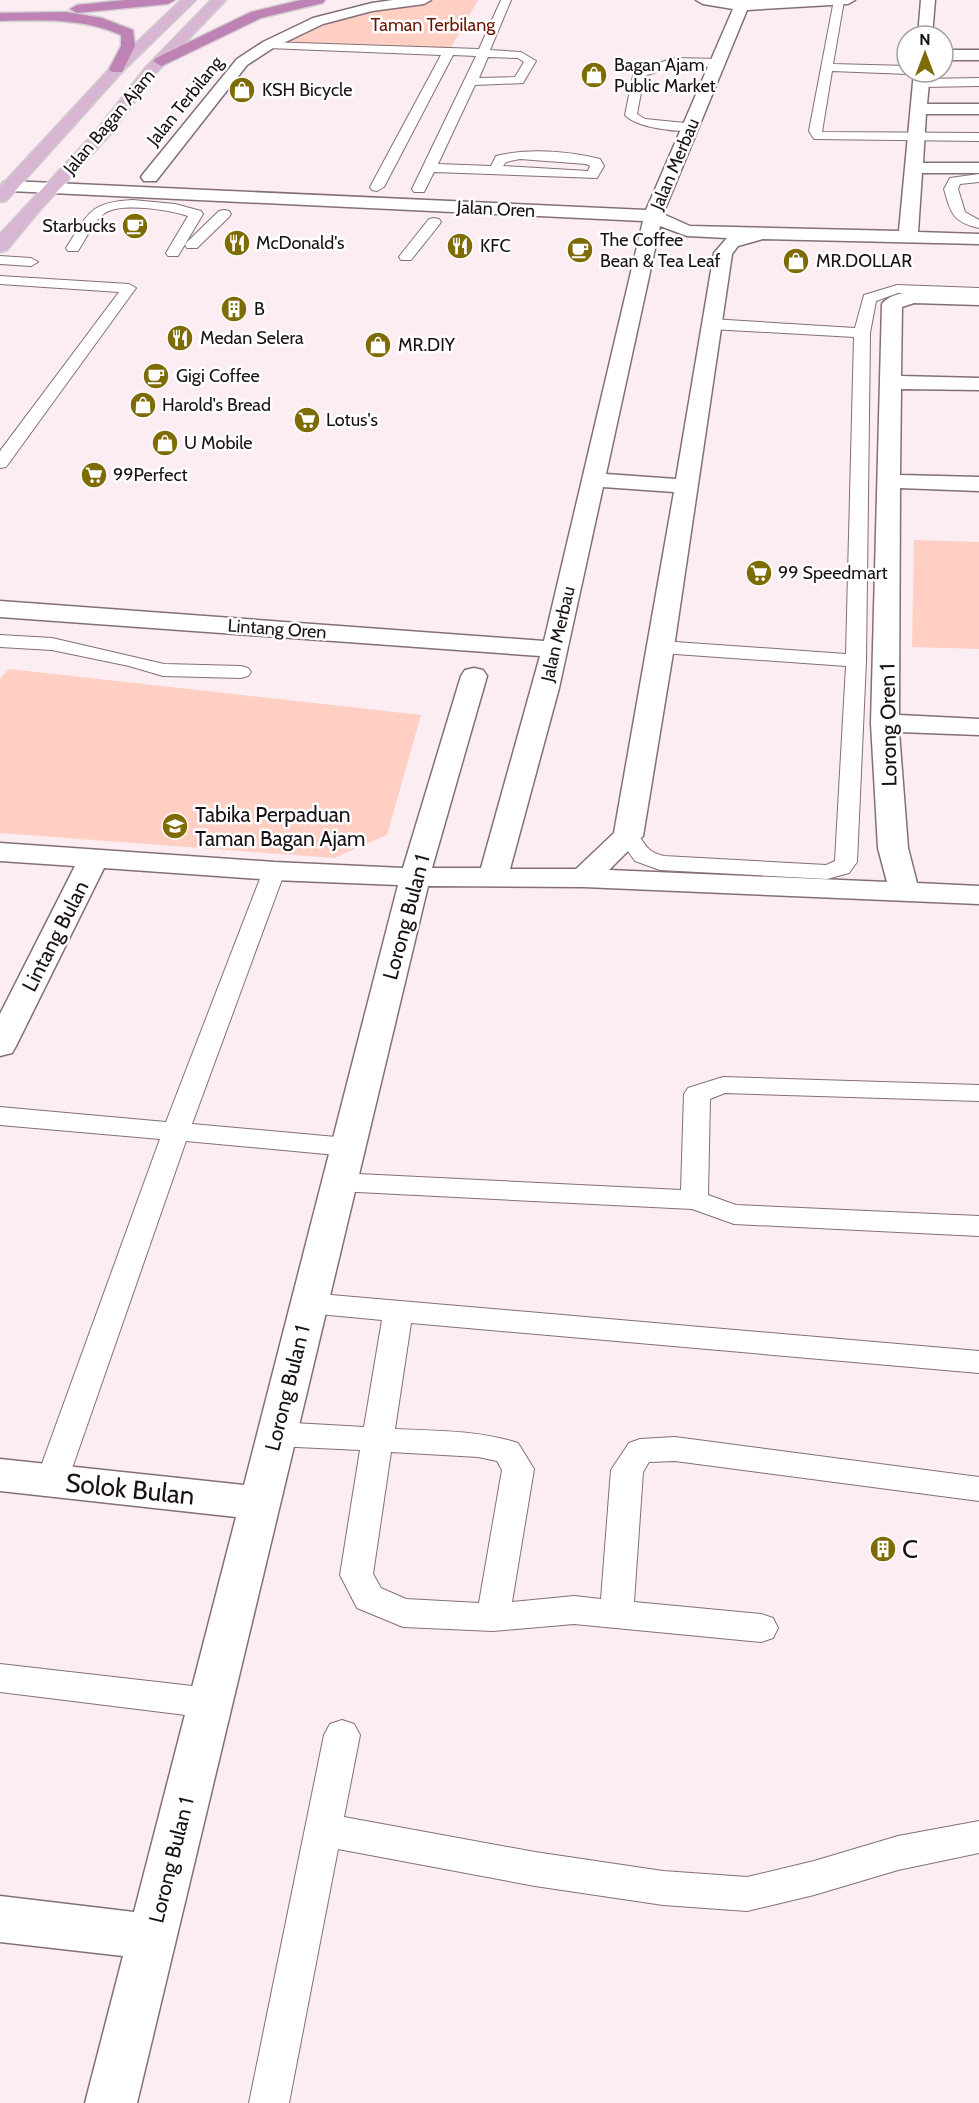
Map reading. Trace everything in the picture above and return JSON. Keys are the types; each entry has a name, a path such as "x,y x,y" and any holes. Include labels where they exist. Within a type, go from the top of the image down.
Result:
{"highway":[{"path":"107,6 138,0"},
{"path":"0,16 168,0"},
{"path":"161,61 256,15 318,0"},
{"path":"0,8 60,1"},
{"path":"0,16 83,17 106,22 128,33 128,46 117,69"}],"main road":[{"name":"Jalan Bagan Ajam","path":"5,192 117,69 189,0"},
{"name":"Jalan Bagan Ajam","path":"0,246 102,134 151,70 219,0"}],"street":[{"name":"Jalan Terbilang","path":"150,177 242,62 268,45 318,21 372,7 424,0"},
{"path":"705,0 744,3 848,0"},
{"path":"926,24 928,0"},
{"name":"Jalan Merbau","path":"493,878 546,688 656,208 744,3"},
{"path":"955,55 979,55"},
{"path":"908,237 921,84"},
{"path":"919,109 979,109"},
{"path":"914,168 979,168"},
{"name":"Jalan Oren","path":"25,171 418,189 473,200"},
{"name":"Jalan Oren","path":"5,192 52,188 473,200 656,208 687,231 979,239"},
{"path":"584,878 628,836 661,647 724,249 740,238 764,233"},
{"name":"Lorong Oren 1","path":"904,892 892,848 885,723 892,304 912,297 979,299"},
{"path":"890,382 979,384"},
{"path":"593,480 686,486"},
{"path":"888,481 979,484"},
{"name":"Lintang Oren","path":"0,609 554,649"},
{"name":"Lorong Bulan 1","path":"111,2103 415,877 474,676"},
{"path":"885,723 979,727"},
{"path":"0,852 274,871 415,877 584,878 979,895"},
{"name":"Lintang Bulan","path":"0,1046 94,858"},
{"name":"Solok Bulan","path":"0,1475 259,1503"},
{"path":"0,1919 152,1937"}],"lane":[{"path":"418,189 431,168 506,0"},
{"path":"839,1 815,131 818,136 979,137"},
{"path":"268,45 521,55 530,61 519,80 471,82"},
{"path":"377,187 449,51"},
{"path":"691,127 642,122 631,115 638,74 674,62 718,63"},
{"path":"826,67 895,70"},
{"path":"955,80 979,82"},
{"path":"431,168 592,176 597,166 595,162 586,160 520,155 501,159 495,170"},
{"path":"979,178 955,181 951,189 959,215 963,220 979,224"},
{"path":"73,248 102,208 116,205 139,205 178,208 196,214 173,253"},
{"path":"192,245 224,214"},
{"path":"406,257 434,222"},
{"path":"0,260 31,262"},
{"path":"0,280 129,288 0,463"},
{"path":"628,836 643,856 660,863 826,872 841,868 846,862 856,661 862,333 869,298 897,289 979,292"},
{"path":"711,324 862,333"},
{"path":"0,641 51,644 134,661 163,670 241,672"},
{"path":"661,647 856,661"},
{"path":"52,1480 176,1131 274,871"},
{"path":"694,1200 697,1094 723,1085 979,1093"},
{"path":"0,1116 176,1131 343,1165 694,1200 734,1214 979,1226"},
{"path":"308,1304 979,1362"},
{"path":"398,1310 357,1575 369,1598 403,1612 493,1617 574,1610 761,1628"},
{"path":"276,1434 478,1445 507,1451 518,1469 493,1617"},
{"path":"617,1614 627,1470 640,1451 675,1449 979,1489"},
{"path":"0,1678 210,1703"},
{"path":"269,2103 342,1735"},
{"path":"323,1830 536,1869 651,1887 747,1894 814,1878 898,1853 979,1837"}],"green space":[{"name":"Taman Terbilang","path":"424,0 478,0 449,51 268,45 318,21"},
{"path":"914,540 979,542 979,649 912,647"},
{"path":"9,669 421,715 387,835 334,858 0,833 0,678"}],"place":[{"name":"Bagan Ajam Public Market","path":"594,75"},
{"name":"KSH Bicycle","path":"242,90"},
{"name":"Starbucks","path":"135,226"},
{"name":"McDonald's","path":"237,243"},
{"name":"KFC","path":"460,246"},
{"name":"The Coffee Bean & Tea Leaf","path":"580,250"},
{"name":"MR.DOLLAR","path":"796,261"},
{"name":"B","path":"234,309"},
{"name":"Medan Selera","path":"180,338"},
{"name":"MR.DIY","path":"378,345"},
{"name":"Gigi Coffee","path":"156,376"},
{"name":"Harold's Bread","path":"143,405"},
{"name":"Lotus's","path":"307,420"},
{"name":"U Mobile","path":"165,443"},
{"name":"99Perfect","path":"94,475"},
{"name":"99 Speedmart","path":"759,573"},
{"name":"Tabika Perpaduan Taman Bagan Ajam","path":"175,826"},
{"name":"C","path":"883,1549"}]}
